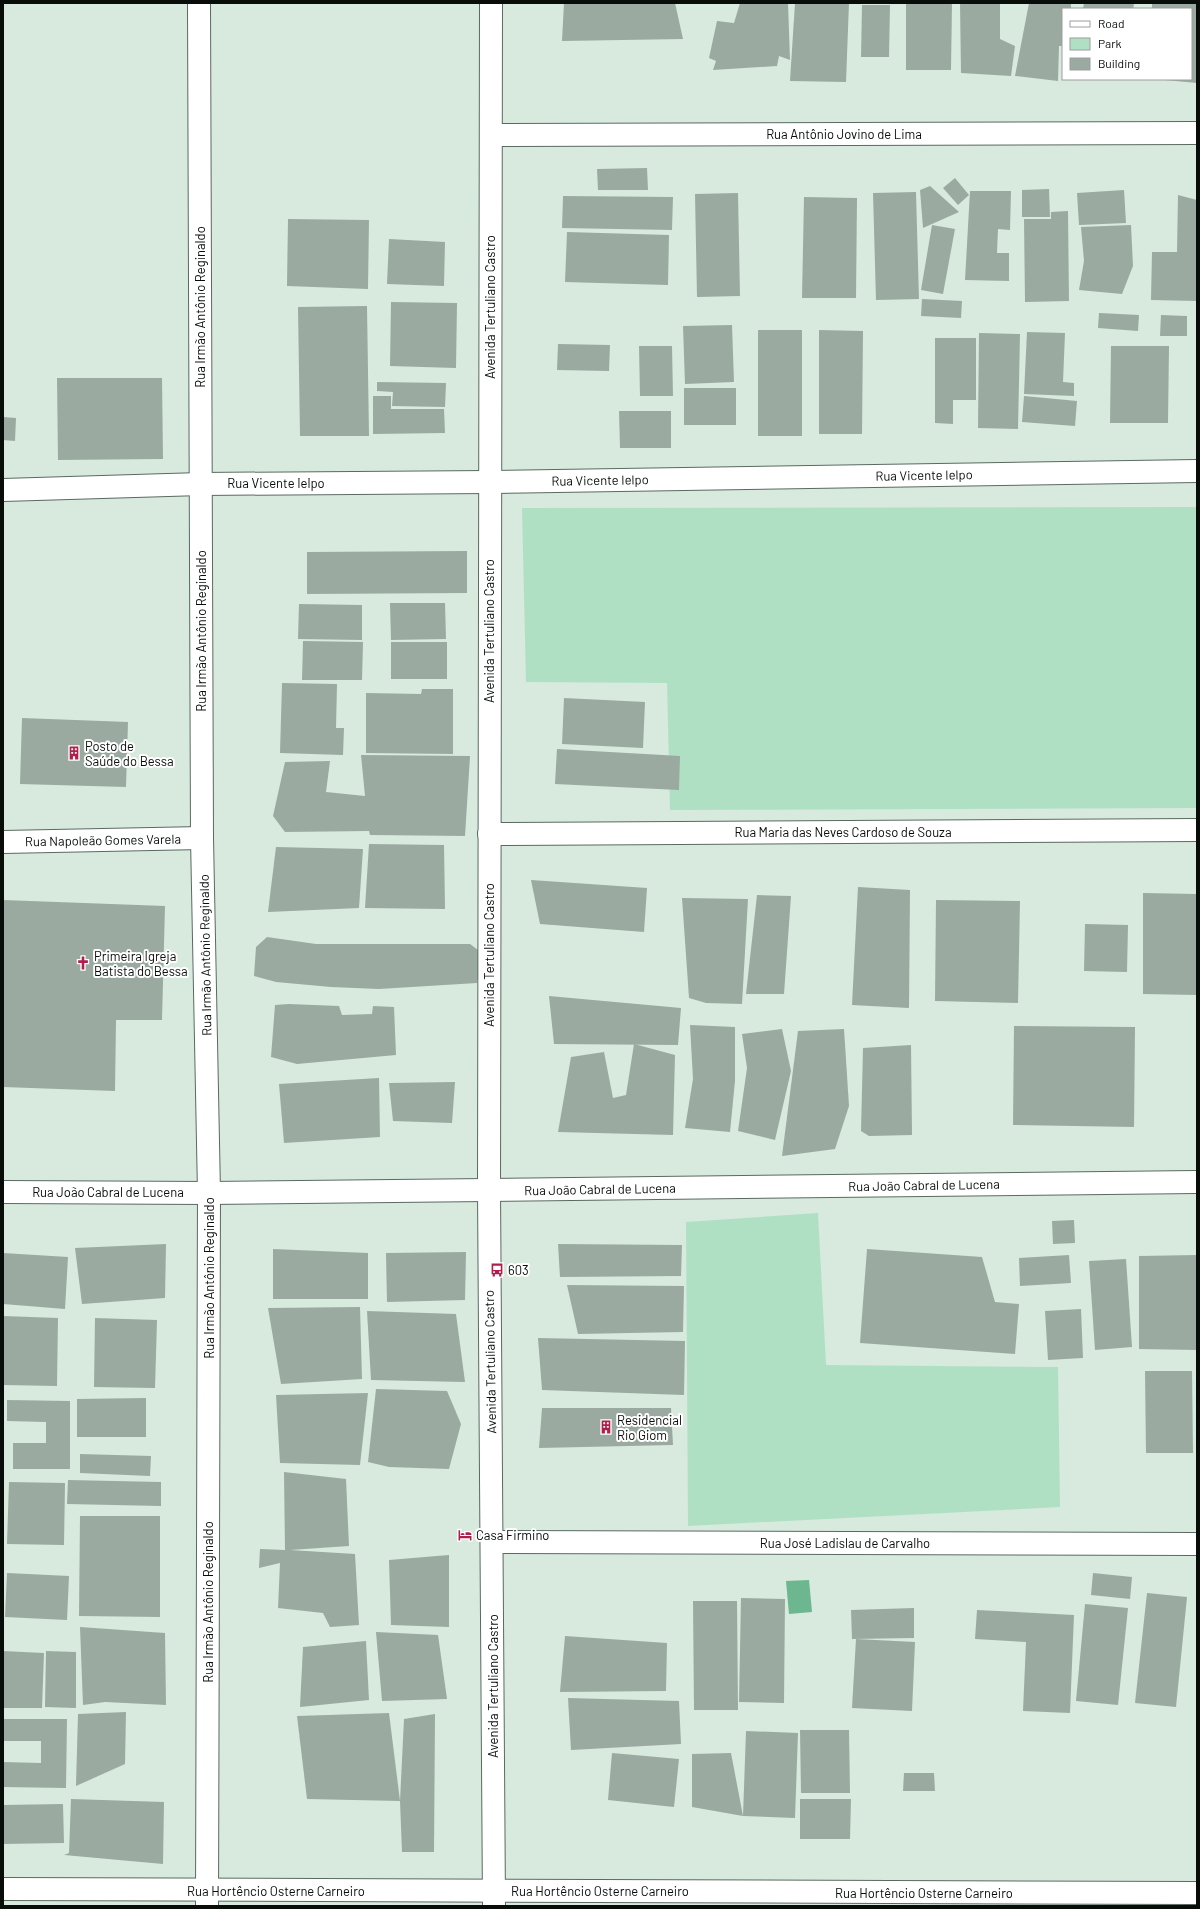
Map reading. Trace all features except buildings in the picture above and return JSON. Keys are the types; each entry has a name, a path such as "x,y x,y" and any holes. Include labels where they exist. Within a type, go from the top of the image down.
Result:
{"street":[{"name":"Rua Irmão Antônio Reginaldo","path":"199,3 202,838 209,1193 206,1898"},
{"name":"Avenida Tertuliano Castro","path":"491,3 489,1190 494,1899"},
{"name":"Rua Antônio Jovino de Lima","path":"491,134 1197,133"},
{"name":"Rua Vicente Ielpo","path":"3,490 201,484 489,482 1197,471"},
{"name":"Rua Maria das Neves Cardoso de Souza","path":"489,834 1197,830"},
{"name":"Rua Napoleão Gomes Varela","path":"3,842 202,838"},
{"name":"Rua João Cabral de Lucena","path":"3,1192 209,1193 1197,1182"},
{"name":"Rua José Ladislau de Carvalho","path":"492,1542 1197,1544"},
{"name":"Rua Hortêncio Osterne Carneiro","path":"3,1889 206,1898 494,1899 1197,1893"}],"green space":[{"path":"1197,507 1197,808 670,810 667,683 526,682 522,508"},
{"path":"818,1213 826,1365 1058,1367 1060,1507 688,1526 686,1222"}],"shaded area":[{"path":"809,1580 812,1612 789,1614 786,1581"}],"place":[{"name":"Posto de Saúde do Bessa","path":"74,753"},
{"name":"Primeira Igreja Batista do Bessa","path":"83,963"},
{"name":"603","path":"497,1270"},
{"name":"Residencial Rio Giom","path":"606,1427"},
{"name":"Casa Firmino","path":"465,1535"}]}
